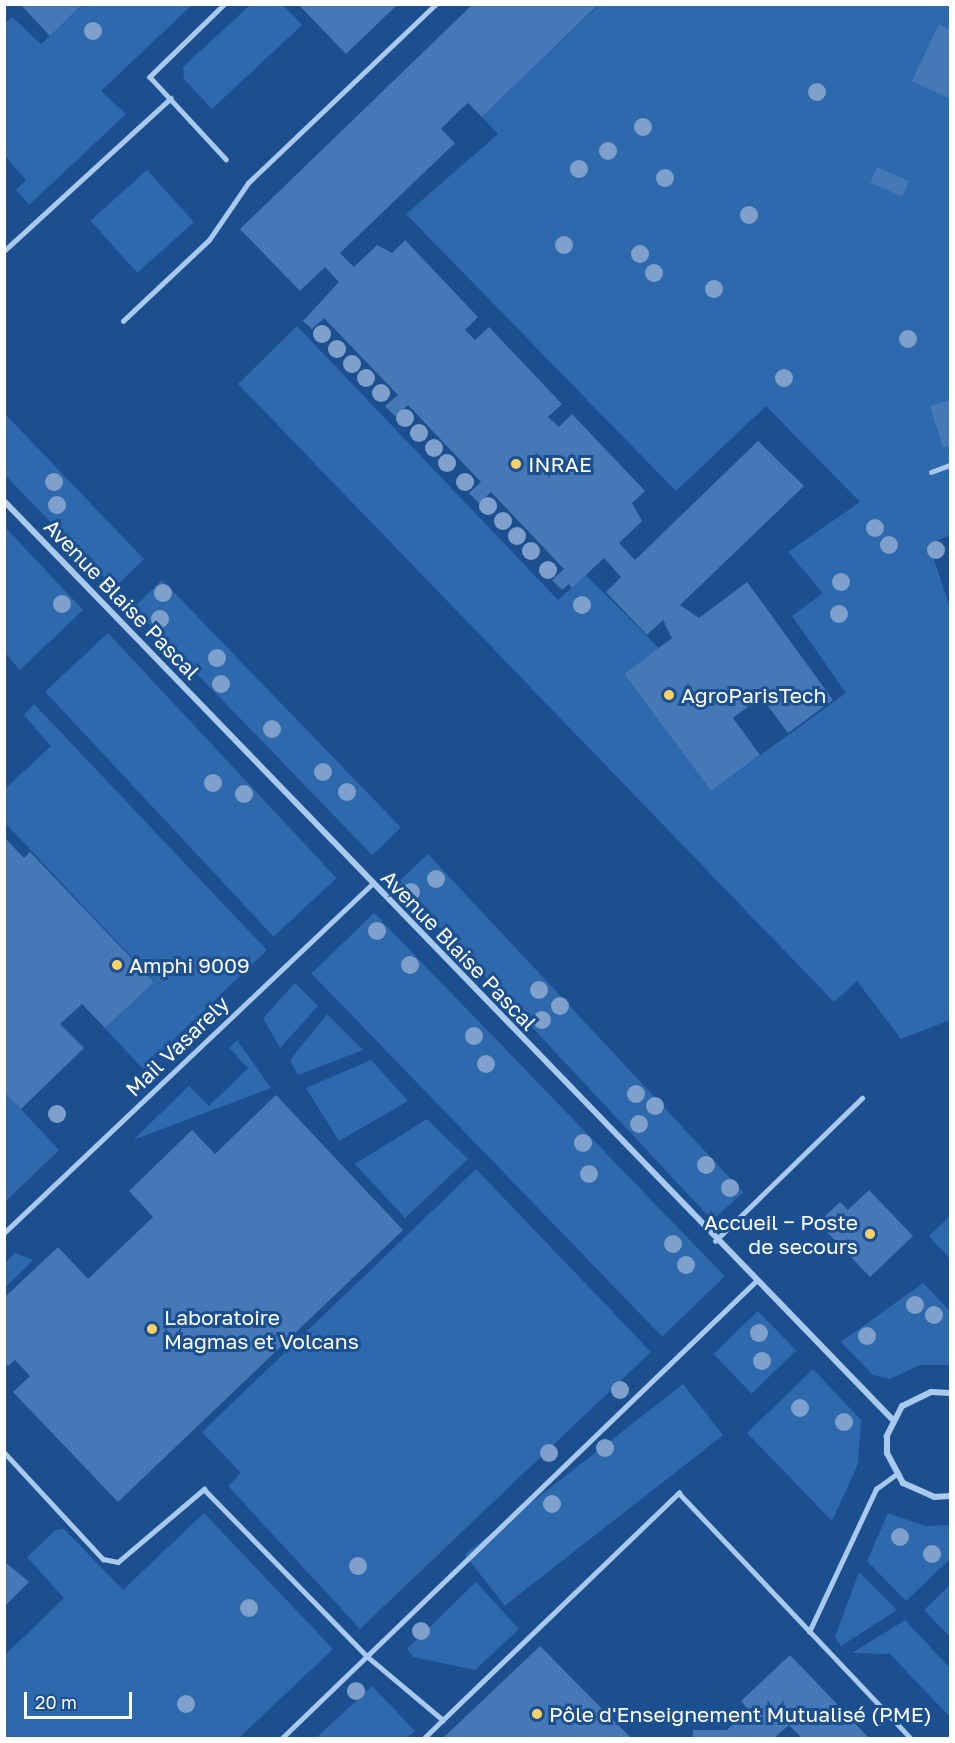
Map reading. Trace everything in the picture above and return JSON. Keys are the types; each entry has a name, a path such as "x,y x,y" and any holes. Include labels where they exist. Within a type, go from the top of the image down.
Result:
{"street":[{"name":"Avenue Blaise Pascal","path":"4,501 715,1241 892,1419"},
{"path":"951,1393 915,1396 892,1419 887,1453 895,1475 917,1492 951,1496"}],"lane":[{"path":"225,4 150,77 226,159"},
{"path":"123,321 209,240 248,183 436,4"},
{"path":"4,251 171,98"},
{"path":"931,472 951,465"},
{"name":"Mail Vasarely","path":"4,1233 372,884"},
{"path":"715,1241 862,1098"},
{"path":"282,1738 756,1281"},
{"path":"4,1452 103,1559 118,1562 204,1489 368,1657 443,1720"},
{"path":"809,1632 876,1489 895,1475"},
{"path":"424,1738 679,1493 911,1738"}],"shaded area":[{"path":"83,5 192,5 101,91 126,114 29,205 16,190 26,180 5,156 4,24 12,17 41,44"},
{"path":"250,5 283,5 302,25 212,109 184,79 183,67"},
{"path":"599,5 950,5 950,535 929,544 950,608 950,1020 901,1039 857,981 834,1002 238,384 297,326 558,600 586,575 659,648 624,674 711,791 846,693 792,616 823,593 788,552 860,502 766,406 676,491 406,214 498,134 482,117"},
{"path":"147,170 194,222 137,273 91,221"},
{"path":"5,414 144,559 114,588 5,475"},
{"path":"5,527 83,610 20,670 5,653"},
{"path":"162,580 401,827 372,855 133,608"},
{"path":"108,633 336,878 274,937 45,692"},
{"path":"34,704 267,950 143,1069 105,1028 154,981 5,823 4,790 51,746 24,715"},
{"path":"428,854 743,1192 712,1221 397,883"},
{"path":"374,913 725,1276 662,1337 311,973"},
{"path":"295,983 318,1006 280,1048 263,1018"},
{"path":"327,1014 363,1050 298,1075 290,1060"},
{"path":"237,1040 271,1088 133,1140 189,1086 209,1106 248,1068 229,1048"},
{"path":"371,1060 408,1101 339,1141 306,1088"},
{"path":"5,1092 59,1150 5,1202"},
{"path":"427,1119 468,1159 405,1218 355,1164"},
{"path":"476,1169 651,1352 360,1629 228,1486 241,1473 202,1432"},
{"path":"950,1216 950,1259 929,1236"},
{"path":"15,1253 33,1260 5,1288 5,1263"},
{"path":"923,1283 950,1311 950,1365 920,1365 890,1379 873,1375 841,1342"},
{"path":"758,1311 796,1351 752,1394 713,1354"},
{"path":"813,1369 861,1420 858,1464 832,1521 747,1433"},
{"path":"683,1384 723,1435 505,1606 465,1555"},
{"path":"204,1513 333,1649 239,1738 5,1738 5,1655 64,1598 27,1557 56,1530 64,1529 123,1590"},
{"path":"888,1513 925,1526 950,1525 950,1559 906,1601 867,1561"},
{"path":"859,1572 897,1610 841,1646 835,1637"},
{"path":"476,1582 519,1629 475,1670 413,1657 407,1649"},
{"path":"950,1585 950,1637 924,1610"},
{"path":"905,1620 950,1668 950,1717 890,1654 852,1653"},
{"path":"372,1686 415,1731 407,1738 316,1738"}],"building":[{"path":"20,4 83,4 50,36"},
{"path":"298,4 398,4 346,54"},
{"path":"473,4 599,4 482,117 468,103 459,111 441,129 455,143 340,253 354,267 377,245 392,253 405,240 478,317 465,330 475,340 489,327 562,404 548,417 559,427 572,414 645,491 632,503 642,521 619,543 635,560 758,441 804,486 680,605 699,618 747,582 833,700 788,733 761,697 733,718 760,755 711,791 624,674 672,638 663,620 647,635 606,592 621,577 604,558 572,588 569,584 562,590 552,580 564,569 491,492 479,503 469,493 481,482 408,405 395,416 385,406 398,395 324,318 312,329 303,321 339,282 325,267 300,291 240,229"},
{"path":"939,24 950,30 950,99 912,81"},
{"path":"877,167 909,181 902,197 870,183"},
{"path":"950,400 950,446 943,448 930,406"},
{"path":"4,837 24,858 30,852 154,982 105,1028 82,1004 60,1024 84,1048 21,1109 4,1092"},
{"name":"Laboratoire Magmas et Volcans","path":"276,1095 403,1230 118,1502 13,1392 30,1376 15,1360 8,1366 4,1362 4,1298 58,1247 88,1279 153,1217 129,1191 192,1130 215,1154"},
{"name":"Accueil − Poste de secours","path":"869,1190 913,1236 870,1277 826,1231 833,1225 825,1216 840,1202 848,1210"},
{"path":"4,1561 29,1582 4,1607"},
{"name":"Pôle d'Enseignement Mutualisé (PME)","path":"540,1646 631,1738 443,1738"},
{"path":"790,1655 837,1704 825,1715 831,1722 843,1711 869,1738 802,1738 789,1725 774,1738 693,1738 693,1730 727,1730 748,1709 741,1701"}],"place":[{"name":"INRAE","path":"516,464"},
{"name":"AgroParisTech","path":"669,695"},
{"name":"Amphi 9009","path":"117,965"},
{"name":"Accueil − Poste de secours","path":"870,1234"},
{"name":"Laboratoire Magmas et Volcans","path":"152,1329"},
{"name":"Pôle d'Enseignement Mutualisé (PME)","path":"537,1714"}]}
